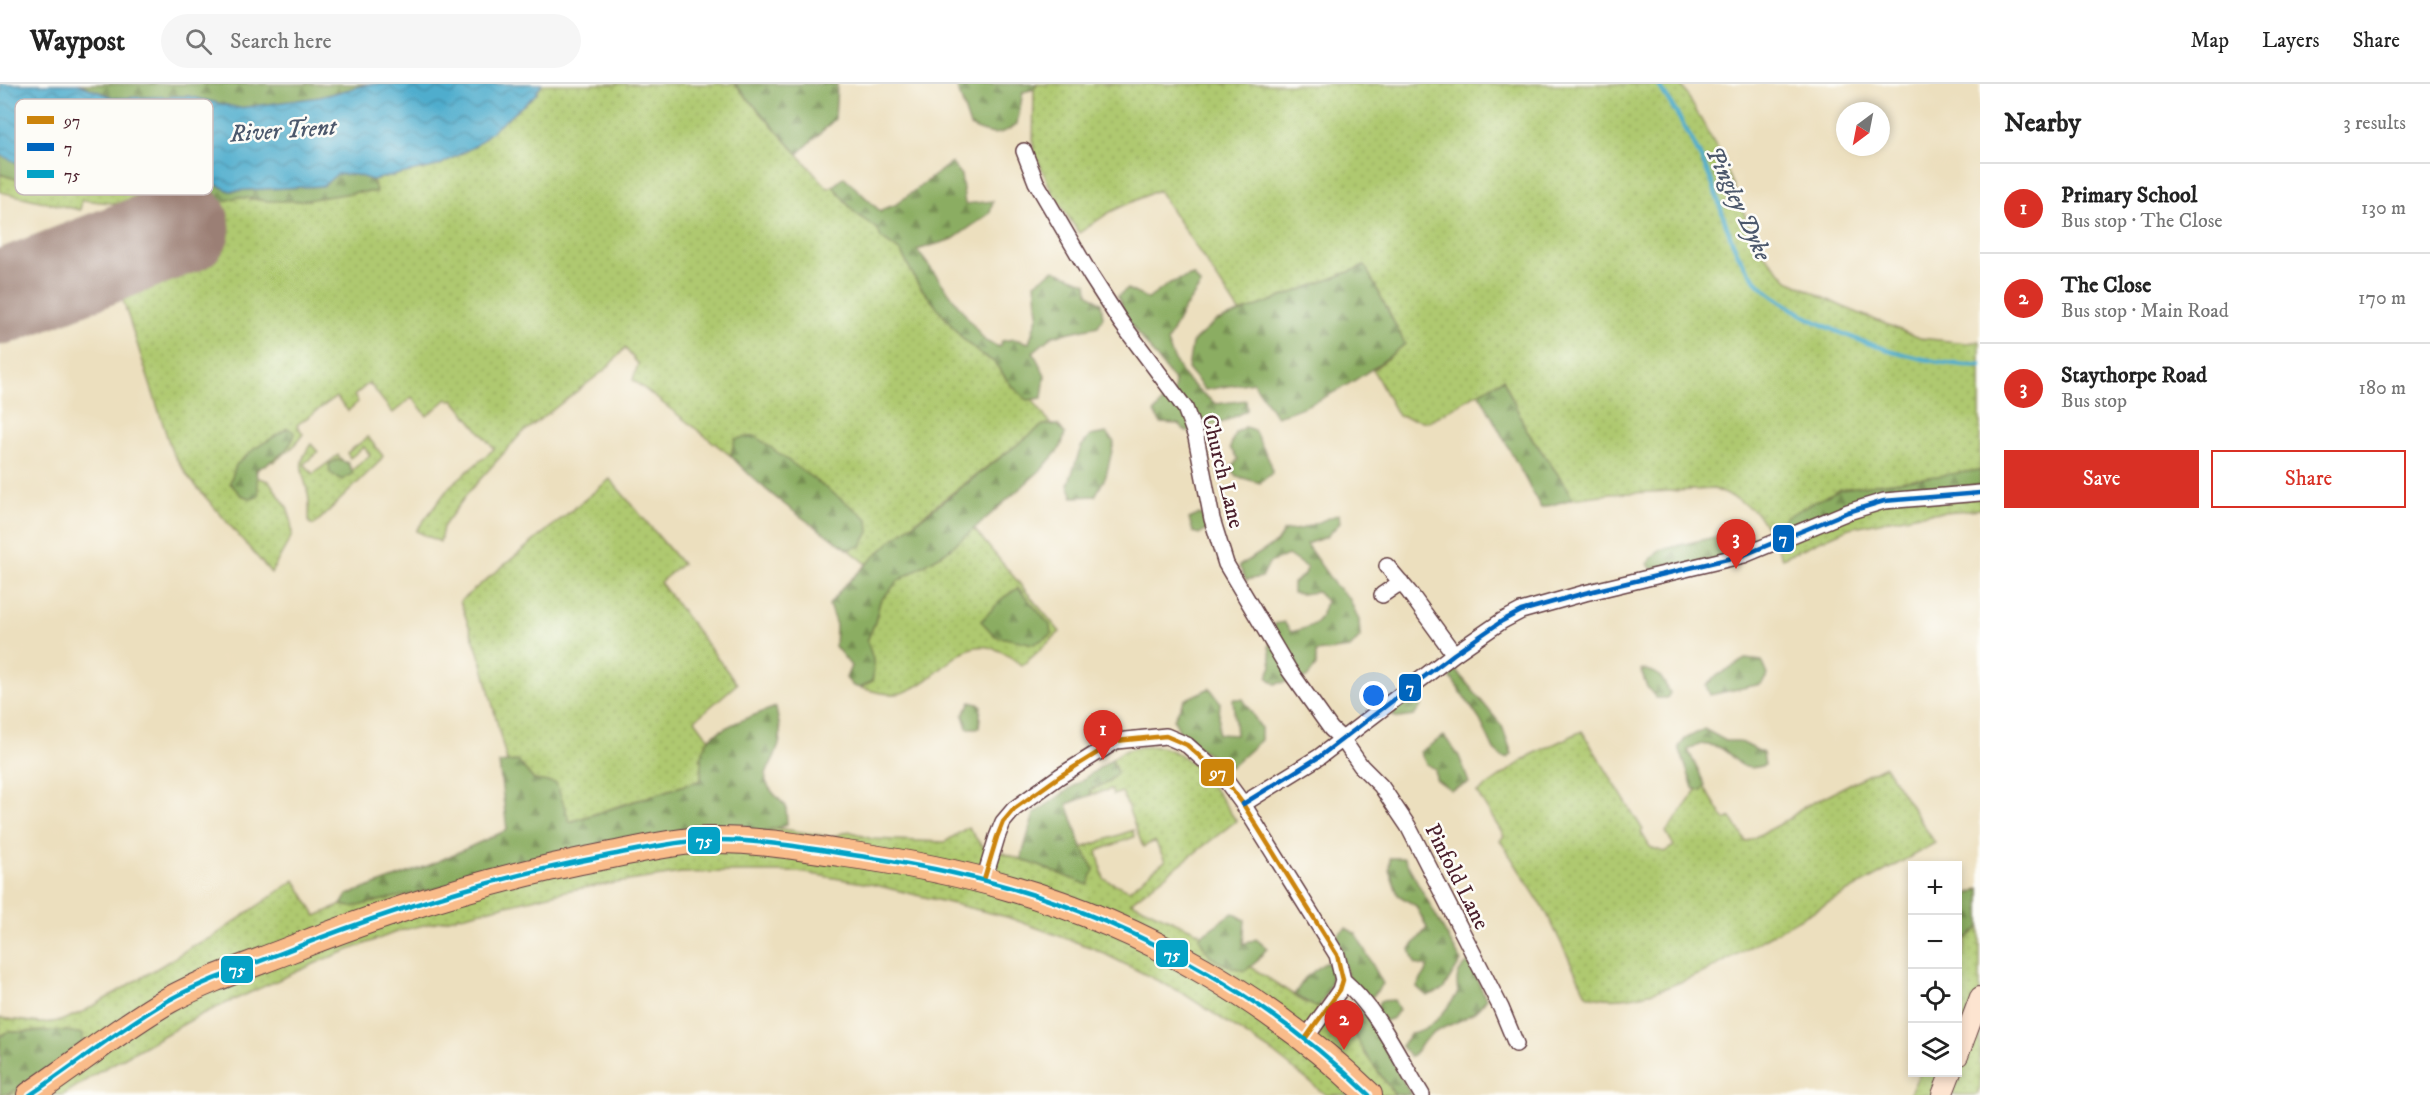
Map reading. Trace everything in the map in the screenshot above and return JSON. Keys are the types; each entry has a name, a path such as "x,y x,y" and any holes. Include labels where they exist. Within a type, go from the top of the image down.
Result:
{"highway":[{"path":"30,1095 168,1001 206,982 312,940 432,898 534,870 661,845 706,840 768,844 868,857 984,880 1053,902 1140,938 1222,984 1305,1038 1369,1095"}],"street":[{"name":"Church Lane","path":"1024,151 1035,182 1091,276 1120,321 1185,408 1196,437 1212,519 1226,564 1289,670 1330,729 1342,740"},
{"path":"1243,804 1342,740 1454,654 1502,621 1521,611 1556,600 1744,555 1848,512 1884,501 1980,493"},
{"path":"1387,566 1454,654"},
{"path":"1382,595 1401,582"},
{"path":"984,880 1003,822 1014,809 1060,776 1116,741 1166,735 1186,745 1224,778 1243,804 1337,955 1342,980 1340,990 1305,1038"},
{"name":"Pinfold Lane","path":"1342,740 1361,766 1382,786 1408,826 1501,1008 1516,1044"},
{"path":"1342,980 1354,989 1373,1015 1422,1095"},
{"path":"1962,1045 1980,997"},
{"path":"1942,1095 1949,1077"}],"green space":[{"path":"78,84 369,84 320,97 239,108 213,102 213,99 188,96 115,98"},
{"path":"542,84 735,84 828,188 833,186 854,212 879,230 881,238 901,252 918,284 962,338 994,362 1011,385 1027,400 1032,399 1051,425 1043,425 953,492 867,564 848,549 861,546 735,439 731,456 633,380 638,364 625,348 606,369 520,435 467,494 443,527 440,542 416,531 450,486 494,449 453,399 450,401 448,398 427,416 412,397 393,413 369,383 354,396 358,402 348,411 336,397 297,425 303,434 294,446 274,462 261,459 255,477 269,481 287,507 291,520 292,535 271,573 189,478 172,452 118,285 193,256 195,212 82,200 80,210 0,192 0,174 15,179 15,195 174,195 212,205 238,197 268,201 376,192 372,180 438,166 475,146 535,95"},
{"path":"735,84 837,84 835,119 798,154"},
{"path":"956,84 1036,84 1034,89 1023,92 1017,124 994,134 970,126"},
{"path":"1036,84 1681,84 1722,157 1758,248 1788,280 1841,306 1920,338 1968,343 1980,341 1980,477 1851,495 1790,527 1834,510 1922,490 1980,485 1980,509 1920,514 1849,528 1782,558 1768,529 1757,513 1737,499 1714,489 1609,494 1572,499 1567,487 1527,431 1503,379 1428,422 1398,416 1373,370 1405,344 1365,266 1240,313 1158,190 1110,212 1079,233 1053,194 1033,149"},
{"path":"0,155 15,156 15,179 0,174"},
{"path":"951,163 961,175 965,204 993,201 990,213 953,239 917,250 985,341 999,347 1002,341 1014,339 1029,343 1038,314 1035,283 1054,270 1087,283 1088,293 1101,303 1103,317 1098,326 1052,336 1033,352 1045,375 1042,398 1027,400 1011,385 994,362 962,338 918,284 901,252 881,238 878,230 854,212 833,186 844,177 881,212 895,205"},
{"path":"337,174 356,175 372,180 377,192 358,192 300,201 268,201 238,197 212,205 174,195 213,195 213,183 230,191 323,186"},
{"path":"1365,266 1405,344 1344,387 1311,404 1276,416 1253,382 1205,390 1188,369 1192,343 1215,322"},
{"path":"1193,275 1201,285 1182,312 1167,342 1181,371 1198,390 1216,404 1246,400 1247,410 1224,422 1187,432 1178,424 1161,423 1154,413 1163,401 1173,398 1175,382 1127,319 1118,296 1127,289 1148,299 1170,283"},
{"path":"1503,379 1527,431 1567,487 1572,499 1541,508 1479,393"},
{"path":"1043,425 1058,425 1065,434 1061,447 1043,468 946,552 899,580 880,601 867,641 872,656 872,681 860,688 853,686 846,678 851,666 835,646 836,625 829,605 843,587 891,541"},
{"path":"1245,427 1254,430 1271,464 1272,473 1260,483 1236,476 1231,469 1238,459 1230,448 1235,433"},
{"path":"288,428 295,433 289,445 280,455 256,470 259,496 252,499 241,495 230,483 236,465 254,449"},
{"path":"1106,433 1114,442 1106,476 1095,496 1073,497 1068,485 1081,447 1090,436"},
{"path":"755,436 868,519 869,532 861,546 848,549 772,495 744,470 731,456 735,439"},
{"path":"368,437 383,456 379,462 314,525 309,523 309,497 302,463 311,444 318,452 304,464 313,474 338,455 351,471 370,455 364,447 350,458 347,453"},
{"path":"337,460 348,463 353,474 342,480 330,473 329,464"},
{"path":"1980,470 1980,485 1887,497 1833,510 1800,524 1780,525 1785,517 1840,489"},
{"path":"610,479 682,564 660,582 737,684 695,720 709,739 701,758 701,780 569,822 518,761 507,762 482,663 460,601"},
{"path":"1199,514 1207,519 1208,530 1199,534 1193,532 1189,519"},
{"path":"1339,514 1340,523 1326,537 1306,544 1334,584 1349,598 1359,620 1360,637 1350,648 1316,652 1316,666 1307,678 1275,684 1267,677 1272,666 1269,646 1275,624 1284,622 1291,632 1310,626 1319,620 1326,601 1317,592 1293,593 1293,583 1305,574 1307,568 1288,555 1269,563 1262,577 1246,580 1239,566 1276,543 1284,531 1301,529"},
{"path":"1738,526 1748,530 1754,542 1745,560 1662,579 1647,564 1659,550 1719,536"},
{"path":"974,529 1060,632 1022,666 1002,652 984,646 970,649 957,656 930,678 897,694 883,694 860,688 872,681 872,656 867,641 880,601 899,580 946,552"},
{"path":"1018,588 1050,625 1051,635 1034,644 995,636 981,621 1004,597"},
{"path":"1745,659 1762,661 1768,675 1761,684 1710,695 1706,686 1713,678"},
{"path":"1455,669 1502,726 1512,754 1507,758 1503,758 1494,750 1480,720 1451,678 1451,671"},
{"path":"1641,670 1652,671 1659,676 1670,693 1667,698 1656,698 1647,687"},
{"path":"1210,688 1220,702 1218,734 1236,735 1233,699 1243,699 1261,728 1261,740 1231,767 1181,735 1174,719 1184,700"},
{"path":"1420,697 1422,705 1414,716 1399,718 1393,716 1394,710 1408,698"},
{"path":"971,702 981,705 979,728 967,728 963,715"},
{"path":"776,707 780,740 766,774 766,780 768,786 786,806 787,825 754,834 451,885 352,907 341,905 347,895 430,865 507,830 499,763 518,761 534,780 556,783 570,822 701,780 703,752 710,738 732,724"},
{"path":"1704,729 1726,741 1739,741 1763,753 1765,765 1744,767 1720,748 1698,744 1688,750 1705,785 1702,791 1693,788 1679,747 1685,739"},
{"path":"1582,731 1643,830 1641,832 1650,847 1664,852 1674,846 1666,832 1702,783 1725,820 1731,817 1746,842 1787,820 1804,807 1885,766 1935,843 1707,971 1663,989 1632,997 1601,998 1586,994 1547,914 1500,840 1504,836 1477,793 1531,755"},
{"path":"1444,736 1459,756 1469,783 1451,790 1436,779 1435,769 1426,764 1420,752"},
{"path":"1141,747 1160,747 1173,751 1195,766 1236,821 1131,902 1198,932 1303,1001 1318,1008 1342,1007 1364,1052 1395,1095 1326,1095 1272,1052 1184,994 1095,949 1007,917 875,885 799,872 726,872 681,873 570,890 399,931 323,960 200,1015 100,1071 63,1095 8,1095 46,1072 66,1031 8,1032 0,1037 0,1018 41,1023 60,1021 83,1012 192,946 211,938 295,880 316,916 341,905 352,907 451,885 754,834 777,828 831,837 849,831 872,839 945,842 968,827 981,845 1062,874 1094,870 1082,848 1133,830 1134,837 1097,851 1104,879 1129,890 1165,861 1155,841 1143,847 1122,792 1113,795 1111,789 1091,795 1090,791 1108,782 1117,773 1112,759 1123,751"},
{"path":"1112,759 1117,773 1108,782 1090,790 1091,795 1067,804 1082,848 1094,870 1088,885 1021,859 1034,814"},
{"path":"1390,858 1404,858 1461,961 1443,990 1427,996 1417,987 1428,967 1415,964 1410,949 1427,928 1416,906 1398,895 1389,869"},
{"path":"1980,888 1980,927 1966,939 1962,932 1965,896"},
{"path":"1233,913 1245,920 1243,944 1256,939 1267,948 1245,971 1217,961 1207,952 1199,937"},
{"path":"1980,927 1980,1089 1977,1095 1909,1095 1918,1077 1962,1077 1962,958 1966,939"},
{"path":"1346,928 1356,934 1383,984 1372,997 1364,996 1348,978 1337,935"},
{"path":"1327,961 1331,973 1330,985 1318,1008 1294,995 1305,978"},
{"path":"1469,962 1486,999 1473,1013 1429,1036 1410,1057 1401,1046 1411,1033 1426,1028 1443,1013 1458,993 1458,976"},
{"path":"1394,1000 1399,1010 1393,1018 1384,1021 1376,1010 1380,1001"},
{"path":"1355,1005 1371,1023 1411,1095 1395,1095 1364,1052 1347,1018"},
{"path":"66,1031 83,1034 83,1043 31,1082 19,1089 0,1095 0,1037 7,1032"}],"water":[{"path":"0,84 78,84 115,98 188,96 201,99 15,99 15,162 0,155"},
{"name":"River Trent","path":"369,84 542,84 535,95 475,146 438,166 372,180 356,175 337,174 323,186 230,191 213,183 213,102 239,108 320,97"}],"waterway":[{"name":"Pingley Dyke","path":"1658,84 1696,148 1714,188 1737,253 1749,272 1767,291 1822,325 1856,339 1923,359 1980,365"}],"runway":[{"path":"0,298 184,227"}],"transit line":[{"name":"7","path":"1243,804 1319,757 1454,654 1502,621 1521,611 1585,593 1744,555 1848,512 1884,501 1980,493"},
{"name":"97","path":"984,880 1003,822 1014,809 1060,776 1116,741 1166,736 1187,745 1224,778 1243,804 1337,955 1343,980 1340,990 1305,1039"},
{"name":"75","path":"30,1095 169,1000 211,980 363,922 443,896 565,864 669,844 724,840 757,842 882,859 990,882 1060,904 1156,945 1202,970 1290,1028 1331,1060 1369,1095"}],"place":[{"name":"Staythorpe Road","path":"1736,569"},
{"name":"Primary School","path":"1103,760"},
{"name":"The Close","path":"1344,1050"}]}
